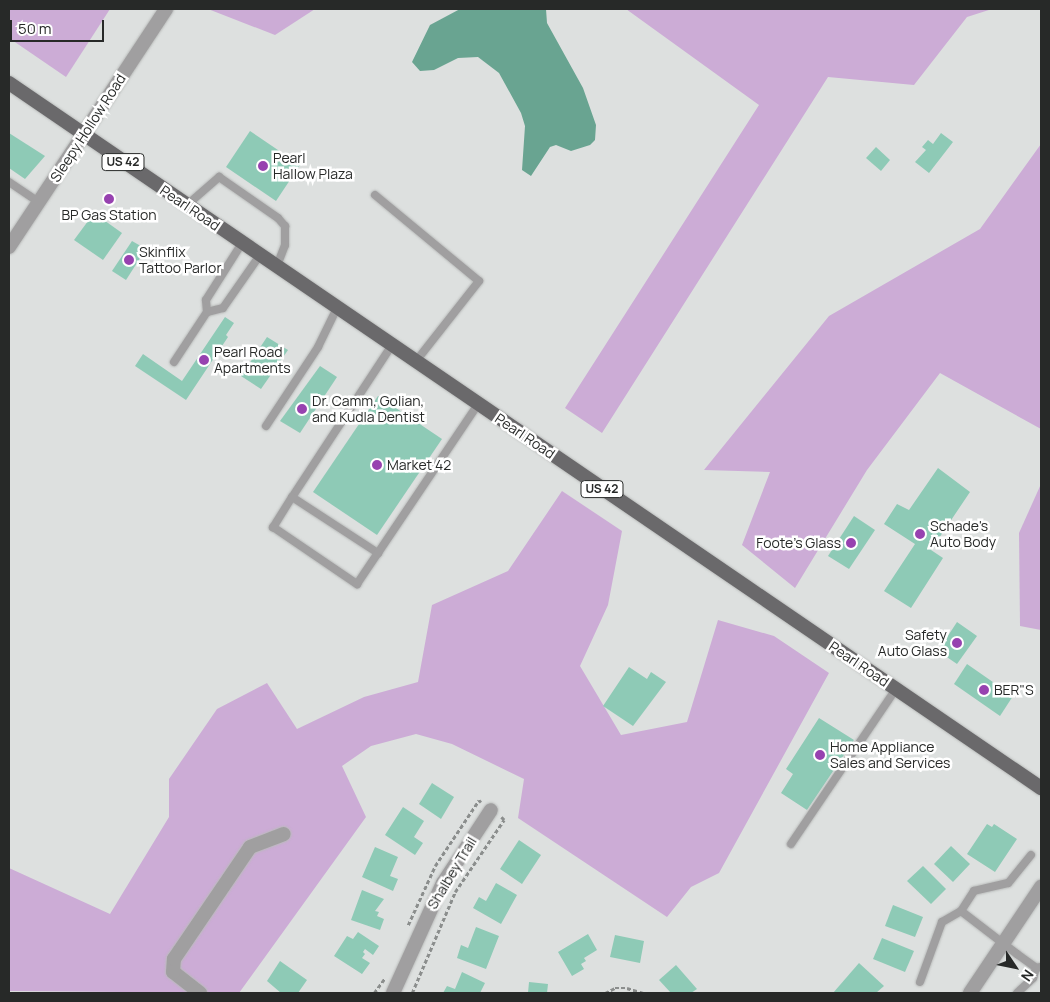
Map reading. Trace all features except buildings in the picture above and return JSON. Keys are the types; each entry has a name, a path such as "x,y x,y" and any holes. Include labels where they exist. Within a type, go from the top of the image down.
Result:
{"main road":[{"name":"Pearl Road","path":"9,83 1041,788"}],"street":[{"name":"Sleepy Hollow Road","path":"9,247 166,9"},
{"name":"Shalbey Trail","path":"394,993 442,883 491,810"},
{"path":"200,993 173,972 174,959 250,847 284,834"},
{"path":"970,993 1041,887"}],"lane":[{"path":"187,205 218,177 285,226 285,246 277,266"},
{"path":"10,185 39,202"},
{"path":"375,195 479,281 416,361"},
{"path":"174,362 207,312 206,300 242,243"},
{"path":"207,312 223,308 260,255"},
{"path":"266,426 318,347 338,308"},
{"path":"392,346 273,527 357,584 478,404"},
{"path":"292,497 378,553"},
{"path":"791,844 896,689"},
{"path":"920,982 942,922 961,911 974,890 1008,883 1031,855"},
{"path":"961,911 1002,945 1039,967 1033,978 1018,993"}],"path":[{"path":"412,993 455,892 504,820 479,800"},
{"path":"605,993 615,988 627,988 643,993"}],"shaded area":[{"path":"9,9 110,9 66,77 9,38"},
{"path":"208,9 315,9 275,35"},
{"path":"460,9 546,9 547,23 583,88 596,125 595,140 590,145 571,151 556,145 550,147 531,176 522,170 525,126 521,113 499,73 478,57 458,58 434,70 420,71 412,62 430,25"},
{"path":"626,9 992,9 967,17 914,85 828,77 602,433 565,408 759,105"},
{"path":"1041,144 1041,429 940,373 867,470 795,588 742,545 770,472 704,470 829,316 980,229"},
{"path":"1041,484 1041,630 1020,626 1019,533"},
{"path":"562,491 622,531 608,605 580,666 621,735 687,722 718,620 774,636 829,673 719,873 691,887 667,917 518,818 524,779 452,744 416,734 371,746 342,766 366,817 239,993 9,991 9,868 110,914 169,817 169,779 217,709 267,683 297,729 364,697 418,682 432,605 508,571"}],"place":[{"name":"Pearl Hallow Plaza","path":"263,166"},
{"name":"BP Gas Station","path":"109,199"},
{"name":"Skinflix Tattoo Parlor","path":"129,260"},
{"name":"Pearl Road Apartments","path":"204,360"},
{"name":"Dr. Camm, Golian, and Kudla Dentist","path":"302,409"},
{"name":"Market 42","path":"377,465"},
{"name":"Schade's Auto Body","path":"920,534"},
{"name":"Foote's Glass","path":"851,543"},
{"name":"Safety Auto Glass","path":"957,643"},
{"name":"BER\"S","path":"984,690"},
{"name":"Home Appliance Sales and Services","path":"820,755"}]}
